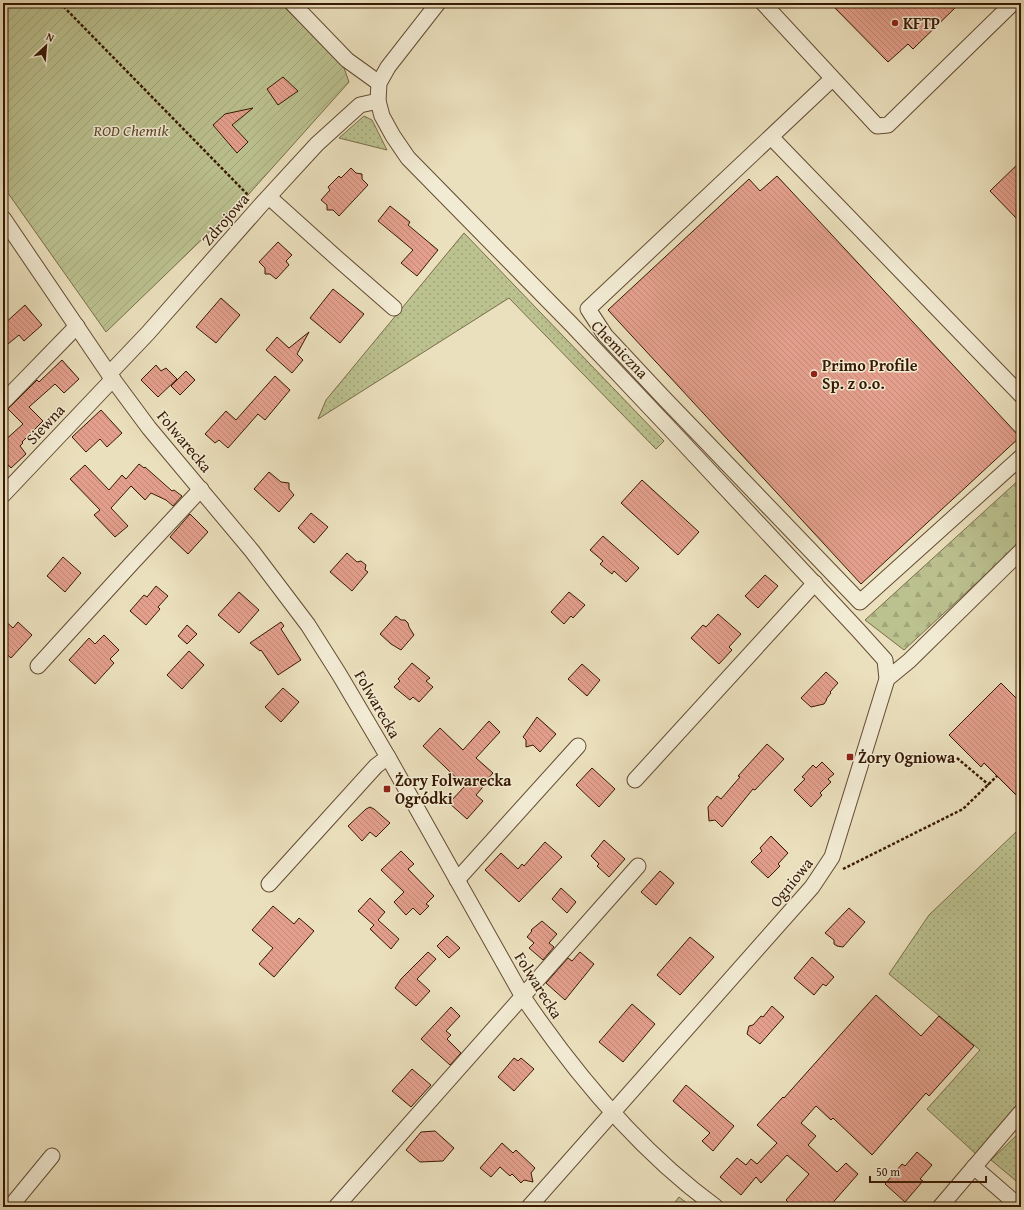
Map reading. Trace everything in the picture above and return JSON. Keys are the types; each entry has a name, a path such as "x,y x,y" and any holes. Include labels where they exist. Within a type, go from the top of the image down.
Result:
{"street":[{"path":"292,3 347,60 379,83 388,67 438,3"},
{"path":"763,3 877,126 888,126 1013,3"},
{"path":"572,325 832,79"},
{"name":"Chemiczna","path":"379,83 378,101 382,116 408,158 572,325 674,432 858,630"},
{"name":"Zdrojowa","path":"111,376 264,201 317,144 360,105 378,101"},
{"path":"771,137 1021,395"},
{"path":"264,201 339,260 394,308"},
{"name":"Folwarecka","path":"4,223 149,428 252,551 308,625 388,757 523,997 546,1030 613,1113 654,1156 700,1196 716,1207"},
{"path":"588,310 605,334 662,396 860,602"},
{"path":"3,402 77,326"},
{"name":"Siewna","path":"3,495 111,376"},
{"path":"845,616 1021,457"},
{"path":"38,666 132,562 201,489"},
{"path":"887,680 1021,551"},
{"path":"635,780 815,583"},
{"name":"Ogniowa","path":"529,1207 807,893 832,857 887,680 885,660 858,630"},
{"path":"457,880 578,746"},
{"path":"269,884 376,766 388,757"},
{"path":"336,1207 638,866"},
{"path":"940,1207 1021,1112"},
{"path":"10,1207 52,1156"},
{"path":"974,1167 1020,1207"}],"path":[{"path":"60,3 264,201"},
{"path":"957,758 989,785"},
{"path":"823,872 837,872 963,809 997,776"}],"green space":[{"name":"ROD Chemik","path":"3,3 280,3 343,65 349,82 248,195 106,332 3,186"},
{"path":"364,116 372,120 387,150 339,138"},
{"path":"464,233 664,441 656,449 509,298 318,419 326,400"},
{"path":"1021,478 1021,542 904,650 865,620"},
{"path":"1016,832 1021,833 1021,1102 977,1155 927,1109 980,1050 889,974 929,915"},
{"path":"1021,1131 1021,1185 991,1160"},
{"path":"679,1197 692,1207 671,1207"}],"building":[{"name":"KFTP","path":"830,3 960,3 913,49 908,44 888,62"},
{"path":"283,77 298,91 278,105 267,89"},
{"path":"253,108 232,125 248,142 237,153 213,125 225,114"},
{"path":"1021,161 1021,223 990,191"},
{"path":"351,168 356,173 362,174 362,179 368,185 339,216 333,210 327,210 327,205 321,200 330,190 328,187 339,176 341,178"},
{"name":"Primo Profile Sp. z o.o.","path":"777,176 1020,437 861,584 608,310 749,179 760,191"},
{"path":"390,206 410,222 408,225 438,250 417,276 401,263 413,250 378,221"},
{"path":"278,242 292,255 286,261 289,265 276,279 270,274 265,274 265,268 259,262"},
{"path":"333,289 364,314 340,343 310,318"},
{"path":"221,298 240,315 216,343 196,327"},
{"path":"25,305 42,325 24,341 19,335 3,348 3,325"},
{"path":"309,332 297,354 303,360 292,373 266,350 277,337 289,348"},
{"path":"62,360 79,379 64,393 55,384 29,407 43,421 22,442 23,443 20,446 26,454 11,468 3,460 3,442 23,424 8,409 37,380 39,382"},
{"path":"156,365 161,371 166,368 177,379 158,397 141,380"},
{"path":"186,371 195,380 180,395 171,386"},
{"path":"275,376 290,390 265,420 258,414 228,448 219,440 215,443 205,434 226,411 236,420"},
{"path":"101,410 122,433 107,447 100,439 86,452 72,437"},
{"path":"139,464 144,468 145,467 172,491 174,490 182,496 173,506 166,500 151,493 145,500 131,486 111,508 128,526 115,537 94,515 100,510 70,479 85,465 109,490 122,475 126,479"},
{"path":"269,472 281,482 289,483 289,489 294,495 279,512 254,489"},
{"path":"642,480 699,532 678,555 621,503"},
{"path":"311,513 328,527 314,543 298,528"},
{"path":"190,514 208,532 188,554 170,537"},
{"path":"603,536 639,568 626,582 614,571 612,574 600,564 603,561 590,550"},
{"path":"347,553 357,562 361,561 366,565 365,570 368,572 352,591 330,572"},
{"path":"63,557 81,573 65,592 47,576"},
{"path":"765,575 778,586 758,608 745,596"},
{"path":"156,586 168,596 158,607 160,609 146,625 130,611 144,595 147,597"},
{"path":"239,592 259,610 239,633 218,615"},
{"path":"569,592 585,605 573,618 571,616 564,624 551,612"},
{"path":"718,614 741,634 729,647 732,650 719,664 691,638 703,625 706,627"},
{"path":"396,616 408,623 414,635 401,650 391,644 380,634"},
{"path":"3,619 13,628 18,622 32,635 11,658 3,651"},
{"path":"281,622 284,626 281,629 301,660 278,675 261,650 260,651 250,643"},
{"path":"187,625 197,634 187,644 178,636"},
{"path":"104,635 119,650 110,659 114,663 95,684 69,660 89,638 95,644"},
{"path":"189,651 204,665 182,689 167,675"},
{"path":"412,663 430,678 426,681 433,687 419,702 413,697 410,700 394,687 400,681 398,679"},
{"path":"582,664 600,680 587,696 568,679"},
{"path":"826,672 838,683 830,692 831,693 824,704 811,707 801,698"},
{"path":"1001,683 1021,703 1021,800 984,763 981,767 949,735"},
{"path":"283,688 299,702 281,722 265,707"},
{"path":"537,717 556,734 540,752 533,745 526,747 526,740 523,737"},
{"path":"489,721 500,732 476,758 493,773 476,795 483,801 467,819 449,803 465,786 423,746 440,728 463,750"},
{"path":"767,744 784,759 755,790 753,789 722,827 715,820 709,821 708,807 717,796 721,799 740,777 738,776"},
{"path":"822,762 834,774 828,779 831,782 820,793 822,795 811,807 794,790 805,779 802,777 813,765 816,768"},
{"path":"592,768 615,789 599,807 576,785"},
{"path":"370,807 390,823 376,837 370,832 362,841 348,826"},
{"path":"771,836 788,853 778,864 780,866 768,878 751,862 762,851 760,848"},
{"path":"604,840 625,859 609,877 597,866 599,864 591,856"},
{"path":"545,842 562,857 519,902 485,870 501,853 518,869 522,864 524,866"},
{"path":"401,851 414,864 408,869 434,896 426,904 429,906 420,915 413,908 406,915 394,902 404,892 381,870"},
{"path":"660,871 674,883 656,905 641,892"},
{"path":"561,888 576,902 567,913 552,899"},
{"path":"370,898 385,912 378,920 399,939 391,949 370,929 374,925 358,911"},
{"path":"273,906 294,924 299,918 314,931 274,977 259,964 273,948 252,930"},
{"path":"849,908 865,922 843,947 837,946 834,944 834,940 825,933"},
{"path":"542,921 557,934 549,943 554,947 543,960 529,948 534,943 527,937 532,931 531,930"},
{"path":"447,936 460,948 449,958 437,946"},
{"path":"690,937 714,957 680,995 657,975"},
{"path":"428,952 436,959 417,979 430,991 416,1006 395,988 401,979"},
{"path":"580,952 594,964 565,1000 546,983 568,958 572,961"},
{"path":"812,957 834,977 826,986 823,984 814,995 794,978"},
{"path":"876,995 921,1036 939,1016 974,1046 929,1096 926,1093 872,1155 833,1118 831,1120 816,1106 801,1123 816,1136 808,1145 837,1172 846,1163 858,1174 829,1207 793,1207 786,1200 809,1174 787,1155 761,1183 756,1177 741,1195 720,1177 737,1158 746,1165 751,1159 757,1164 777,1143 757,1125 783,1097 784,1098"},
{"path":"632,1004 655,1024 623,1062 599,1042"},
{"path":"772,1006 784,1017 760,1044 747,1034 749,1026 753,1025 761,1016 763,1017"},
{"path":"451,1007 460,1016 446,1031 451,1035 447,1039 461,1053 450,1065 421,1039"},
{"path":"514,1058 518,1061 521,1058 534,1069 514,1091 498,1077"},
{"path":"412,1069 431,1085 411,1107 392,1091"},
{"path":"686,1085 734,1126 713,1151 702,1141 710,1133 673,1101"},
{"path":"435,1131 454,1148 443,1161 420,1162 406,1150 421,1132"},
{"path":"502,1143 513,1153 516,1150 535,1168 531,1173 533,1182 524,1180 521,1183 512,1174 510,1176 500,1167 491,1177 480,1168"},
{"path":"917,1152 932,1165 920,1179 923,1181 905,1202 885,1184 902,1164 905,1166"}],"place":[{"name":"KFTP","path":"895,23"},
{"name":"Primo Profile Sp. z o.o.","path":"814,374"},
{"name":"Żory Ogniowa","path":"850,757"},
{"name":"Żory Folwarecka Ogródki","path":"387,789"}]}
